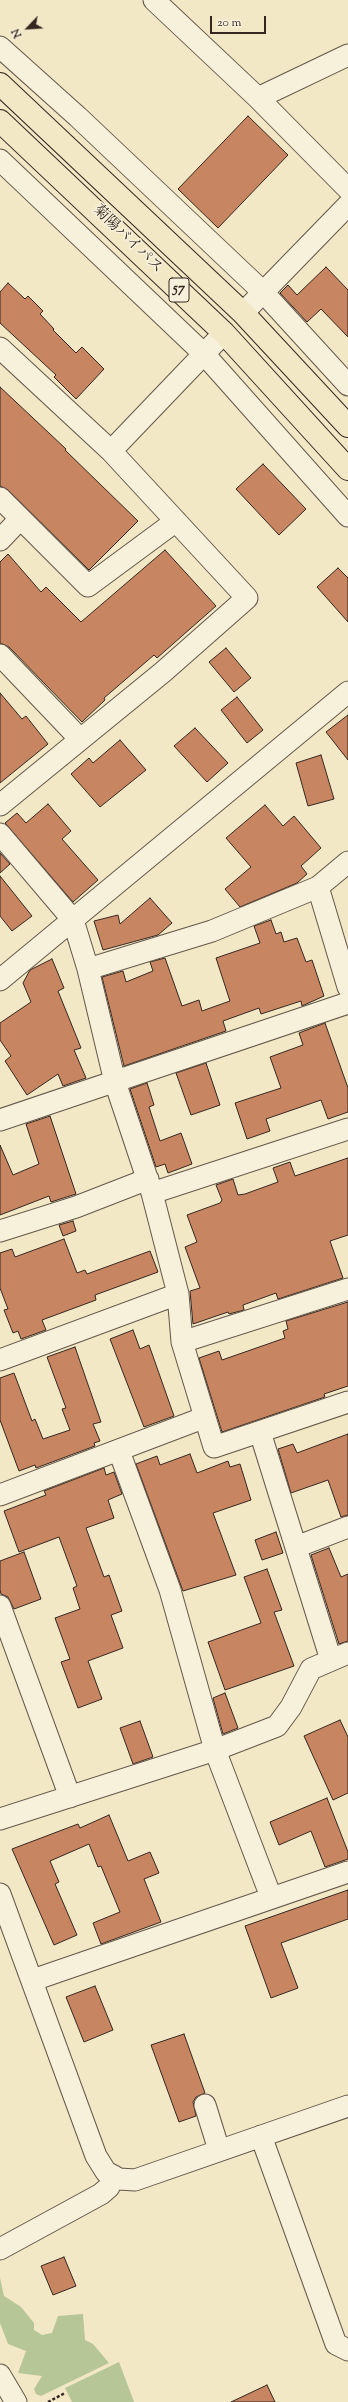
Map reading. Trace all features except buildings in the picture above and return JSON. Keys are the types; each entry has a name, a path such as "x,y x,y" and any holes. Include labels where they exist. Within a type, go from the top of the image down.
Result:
{"highway":[{"name":"菊陽バイパス","path":"0,84 243,313 348,426"},
{"name":"菊陽バイパス","path":"0,121 224,333 348,469"}],"street":[{"path":"158,1 258,98 348,189"},
{"path":"0,47 78,117 263,292 348,385"},
{"path":"258,98 348,55"},
{"path":"0,160 204,354 348,516"},
{"path":"243,313 348,204"},
{"path":"111,451 224,333"},
{"path":"0,348 111,451 247,598 163,672 0,805"},
{"path":"0,498 88,586 176,521"},
{"path":"0,540 20,519"},
{"path":"0,656 80,739"},
{"path":"0,980 348,693"},
{"path":"0,834 73,920 88,969 115,1082 150,1186 178,1294 182,1342 203,1418 214,1447 348,1402"},
{"path":"88,969 212,931 318,887 348,862"},
{"path":"318,887 348,987"},
{"path":"0,1120 348,1004"},
{"path":"0,1231 76,1207 348,1129"},
{"path":"182,1342 348,1289"},
{"path":"0,1360 178,1294"},
{"path":"0,1495 203,1418"},
{"path":"0,1819 215,1750 277,1726 291,1707 311,1669 343,1656 296,1546 260,1432"},
{"path":"119,1450 170,1590 215,1750 271,1897"},
{"path":"296,1546 348,1527"},
{"path":"0,1606 70,1797"},
{"path":"33,1980 271,1897 348,1872"},
{"path":"0,1894 33,1980 96,2156 106,2172 119,2179 135,2180 348,2106"},
{"path":"204,2105 219,2150"},
{"path":"261,2136 336,2344 348,2350"},
{"path":"0,2249 102,2194 109,2187 114,2176"},
{"path":"0,2375 16,2402"}],"path":[{"path":"48,2402 65,2393"}],"green space":[{"path":"0,2278 4,2296 21,2307 34,2323 34,2330 42,2335 52,2333 58,2316 83,2314 85,2340 93,2344 109,2363 41,2396 36,2394 34,2389 42,2376 18,2373 26,2351 8,2344 0,2323"},
{"path":"119,2362 134,2402 72,2402 65,2388"}]}
